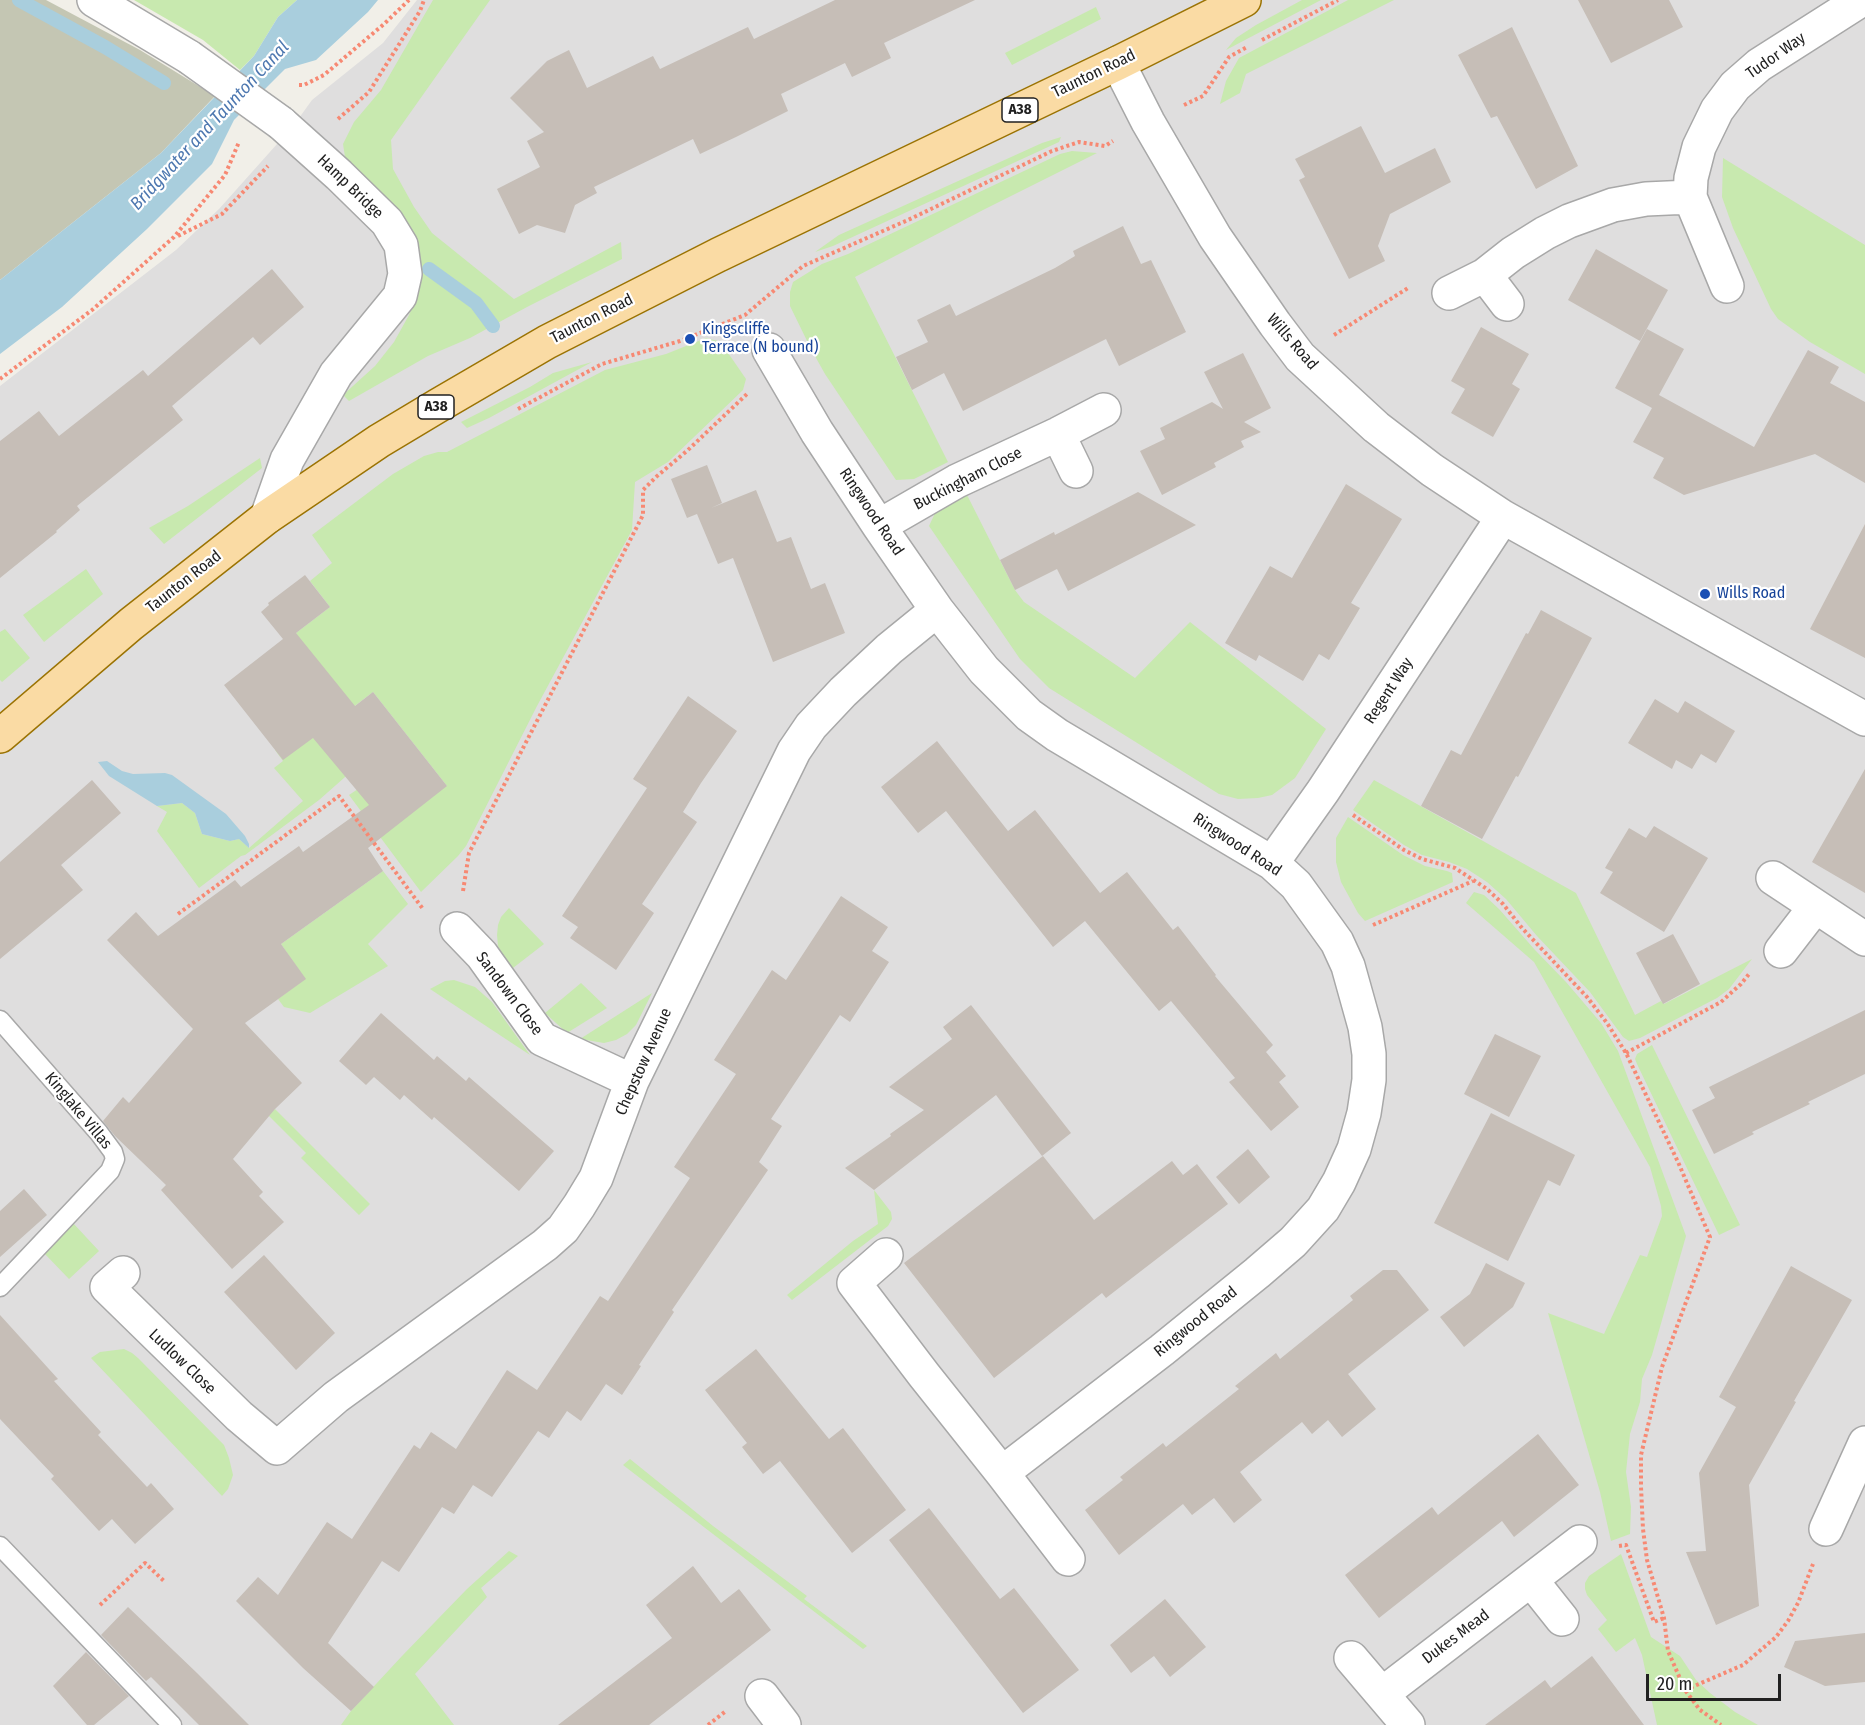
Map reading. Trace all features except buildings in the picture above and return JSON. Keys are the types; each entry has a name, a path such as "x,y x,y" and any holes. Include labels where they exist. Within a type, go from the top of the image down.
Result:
{"main road":[{"name":"Taunton Road","path":"0,735 132,624 267,517 379,441 547,342 718,255 1244,0"}],"street":[{"name":"Hamp Bridge","path":"94,0 189,57 290,130 387,222 401,245 405,274 400,296 336,375 287,460 267,517"},
{"name":"Tudor Way","path":"1727,286 1690,197 1691,178 1699,147 1717,110 1735,86 1759,65 1861,0"},
{"name":"Wills Road","path":"1118,63 1148,122 1215,237 1275,324 1300,357 1376,427 1432,470 1503,517 1865,719"},
{"path":"1449,293 1485,275 1537,238 1569,221 1635,201 1690,197"},
{"path":"1485,275 1507,304"},
{"name":"Ringwood Road","path":"775,361 879,526 937,610 984,670 1029,715 1089,755 1272,863 1296,885 1337,942 1348,966 1365,1027 1369,1054 1369,1080 1364,1113 1354,1149 1339,1182 1323,1209 1293,1242 1248,1280 1162,1350 1002,1473"},
{"name":"Buckingham Close","path":"879,526 957,481 1104,410"},
{"path":"1058,434 1076,471"},
{"name":"Regent Way","path":"1272,863 1323,791 1503,517"},
{"name":"Chepstow Avenue","path":"277,1448 336,1397 536,1252 563,1229 596,1178 632,1082 794,751 811,726 843,692 889,649 937,610"},
{"path":"1773,878 1865,939"},
{"path":"1781,951 1815,907"},
{"name":"Sandown Close","path":"457,929 482,956 542,1039 632,1082"},
{"path":"886,1255 854,1283 1068,1559"},
{"name":"Ludlow Close","path":"123,1273 106,1287 239,1416 277,1448"},
{"path":"1826,1529 1858,1477 1865,1443"},
{"name":"Dukes Mead","path":"1382,1694 1580,1542"},
{"path":"1531,1580 1562,1619"},
{"path":"1351,1658 1408,1725"},
{"path":"762,1696 784,1725"}],"lane":[{"name":"Kinglake Villas","path":"0,1020 99,1133 113,1152 115,1159 110,1171 1,1284"},
{"path":"0,1546 172,1725"}],"path":[{"path":"292,85 304,85 324,75 409,0"},
{"path":"1259,41 1338,0"},
{"path":"1203,96 1229,57 1249,46"},
{"path":"0,379 92,310 174,237 225,175 240,139"},
{"path":"512,412 602,364 680,342 745,315 803,266 908,220 1052,151 1079,141 1105,146"},
{"path":"1300,357 1435,272 1449,293"},
{"path":"457,929 469,853 644,515 643,490 688,450 775,361"},
{"path":"1323,791 1404,850 1422,859 1455,868 1487,889 1587,997 1626,1053 1678,1162 1710,1237 1662,1367 1641,1455 1647,1560 1664,1618 1668,1651 1685,1690 1700,1710 1721,1725"},
{"path":"178,914 339,796 423,910"},
{"path":"1337,942 1473,880"},
{"path":"1626,1053 1721,1002 1742,984 1762,955 1781,951"},
{"path":"1685,1690 1743,1665 1783,1629 1798,1603 1826,1529"},
{"path":"1580,1542 1597,1552 1626,1545 1654,1622 1664,1618"},
{"path":"78,1627 145,1563 165,1582"}],"shaded area":[{"path":"0,0 46,0 140,50 215,96 161,153 0,280"},
{"path":"417,0 1865,0 1865,1725 0,1725 0,386 176,250 219,209 294,125 312,100 383,43"}],"green space":[{"path":"134,0 297,0 278,17 254,56 240,70 203,40"},
{"path":"433,0 490,0 391,140 393,169 414,207 432,233 514,299 621,242 622,259 470,338 428,356 349,401 343,395 375,366 394,342 409,315 418,293 420,268 414,232 345,157 343,144 354,122 381,90"},
{"path":"1302,0 1321,0 1226,50 1236,38"},
{"path":"1348,0 1394,0 1246,74 1240,93 1220,104 1226,81 1239,58"},
{"path":"1096,7 1101,19 1012,65 1005,53"},
{"path":"1061,137 1059,142 833,246 815,252 839,235 1042,143"},
{"path":"1072,151 1097,153 855,277 948,462 914,479 896,480 825,374 811,349 790,306 793,282 822,264 848,254 1060,154"},
{"path":"1723,158 1865,245 1865,374 1810,342 1778,319 1771,309 1733,228 1722,197"},
{"path":"706,338 718,341 724,347 746,379 743,390 668,462 635,482 632,530 537,706 466,846 458,856 421,892 349,795 361,787 447,786 373,692 322,731 353,770 319,800 199,888 157,831 167,812 157,806 182,803 195,813 202,834 230,841 239,839 249,848 303,801 274,768 283,761 275,750 328,709 296,633 330,607 310,581 332,563 312,535 393,474 424,456 447,452 605,370 666,354"},
{"path":"592,362 489,418 467,428 461,422 553,373"},
{"path":"260,458 262,468 164,544 149,528 188,506"},
{"path":"967,495 1015,590 1024,602 1135,678 1190,622 1326,729 1295,778 1272,795 1258,798 1238,799 1219,794 1049,688 1020,659 929,526 937,509"},
{"path":"86,569 103,594 44,642 23,615"},
{"path":"5,629 30,658 2,682 0,680 0,632"},
{"path":"1374,780 1576,893 1635,1015 1661,1001 1664,1004 1752,959 1729,989 1717,998 1640,1038 1629,1041 1623,1037 1590,992 1506,899 1487,882 1467,869 1422,855 1353,810"},
{"path":"1348,817 1403,855 1425,866 1452,873 1453,882 1365,921 1341,882 1336,862 1336,838"},
{"path":"383,871 408,904 368,944 388,966 310,1013 284,1007 278,999 305,979 281,944"},
{"path":"1474,892 1484,895 1499,909 1601,1023 1618,1051 1686,1236 1652,1355 1642,1379 1640,1402 1630,1434 1626,1472 1631,1507 1630,1534 1611,1541 1600,1492 1548,1313 1604,1334 1640,1255 1647,1257 1662,1216 1661,1206 1650,1167 1534,962 1466,903"},
{"path":"509,908 544,944 513,968 498,946 497,935 501,917"},
{"path":"454,980 475,987 492,1002 530,1055 430,989 445,981"},
{"path":"581,983 607,1008 567,1033 545,1013"},
{"path":"652,993 636,1025 627,1034 604,1043 580,1039"},
{"path":"1652,1045 1740,1225 1719,1235 1635,1059 1637,1054"},
{"path":"275,1109 370,1204 359,1215 301,1158 306,1153 268,1115"},
{"path":"874,1190 891,1212 892,1219 888,1226 792,1300 787,1295 853,1241 878,1224"},
{"path":"73,1223 99,1251 69,1279 44,1253"},
{"path":"124,1349 138,1358 224,1445 233,1475 228,1489 222,1496 91,1358 100,1352"},
{"path":"630,1459 713,1526 807,1596 804,1599 867,1646 863,1649 623,1465"},
{"path":"509,1551 518,1556 481,1588 487,1597 415,1674 454,1725 341,1725 402,1656 467,1589"},
{"path":"1621,1554 1651,1637 1680,1656 1696,1680 1710,1693 1735,1712 1758,1725 1657,1725 1642,1655 1635,1638 1616,1652 1598,1629 1607,1620 1587,1595 1585,1589 1589,1576"}],"water":[{"name":"Bridgwater and Taunton Canal","path":"297,0 378,0 316,60 285,69 234,120 212,164 147,229 62,307 0,354 0,280 161,153 254,56 278,17"},
{"path":"107,761 122,771 133,774 165,773 172,775 226,814 245,836 249,848 239,839 230,841 202,834 195,813 182,803 157,806 109,776 98,762"}],"waterway":[{"path":"19,0 105,47 164,83"},
{"path":"429,269 476,303 493,326"}],"place":[{"name":"Kingscliffe Terrace (N bound)","path":"690,339"},
{"name":"Wills Road","path":"1705,594"}]}
